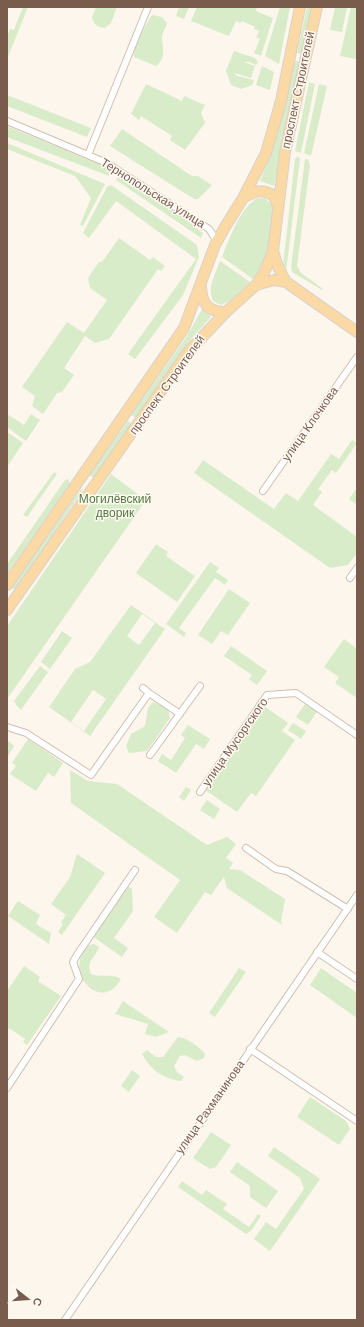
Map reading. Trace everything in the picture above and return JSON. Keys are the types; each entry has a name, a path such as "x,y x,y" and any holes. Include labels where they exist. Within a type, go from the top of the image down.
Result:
{"main road":[{"name":"проспект Строителей","path":"7,585 177,340 201,287 215,246 225,227 244,198 270,142 281,101 300,7"},
{"name":"проспект Строителей","path":"7,610 193,346 226,312 256,285 264,273 273,251 285,152 317,7"},
{"path":"244,198 257,191 270,193 274,196 277,202 278,214"},
{"path":"273,251 278,267 286,282"},
{"path":"256,285 274,280 286,282 357,332"},
{"path":"201,287 202,298 208,308 218,312 226,312"},
{"path":"77,483 89,492"}],"street":[{"path":"88,155 148,7"},
{"name":"Тернопольская улица","path":"7,121 102,161 134,180 209,229 215,238 215,246"},
{"name":"Тернопольская улица","path":"209,229 225,227"},
{"name":"улица Клочкова","path":"263,491 357,357"},
{"path":"350,578 357,568"},
{"path":"150,755 200,686"},
{"path":"143,688 180,714"},
{"name":"улица Мусоргского","path":"200,792 267,695 296,692 357,735"},
{"path":"7,727 26,733 91,775 149,693"},
{"path":"246,848 276,869 286,871 348,909"},
{"path":"7,1088 79,979 74,962 77,955 135,870"},
{"name":"улица Рахманинова","path":"65,1320 357,895"},
{"path":"317,952 357,979"},
{"path":"250,1049 357,1122"}],"green space":[{"path":"23,7 28,7 7,59 7,37 10,29 14,30"},
{"path":"96,7 117,7 111,23 105,28 98,26 94,22 92,17"},
{"path":"179,7 189,7 184,19 176,16"},
{"path":"197,7 257,7 256,11 273,18 261,56 254,53 260,39 256,37 259,31 254,29 255,27 242,21 240,23 236,21 229,36 191,21"},
{"path":"280,7 290,7 279,64 265,56"},
{"path":"307,7 311,7 301,54 297,53"},
{"path":"335,7 347,7 342,32 330,30"},
{"path":"351,7 357,7 356,59 340,56"},
{"path":"152,15 162,17 167,23 162,37 163,57 156,66 134,57 137,42"},
{"path":"234,51 255,58 258,62 256,65 249,62 244,62 255,66 251,78 234,73 237,76 254,80 252,85 241,89 231,85 226,71"},
{"path":"295,61 301,62 274,186 260,181 280,122"},
{"path":"262,66 274,72 270,90 256,85"},
{"path":"309,82 315,84 301,153 295,151"},
{"path":"146,84 182,101 184,96 205,105 201,113 205,123 185,150 170,140 172,136 141,116 139,120 131,114"},
{"path":"319,84 327,86 311,156 304,153"},
{"path":"7,95 91,128 87,137 7,106"},
{"path":"7,126 101,165 111,170 109,176 7,137"},
{"path":"122,129 192,176 198,176 212,185 198,199 194,199 110,146"},
{"path":"7,143 105,184 83,226 80,225 91,198 75,176 7,149"},
{"path":"298,156 300,159 286,272 283,265 295,159"},
{"path":"305,159 308,159 310,165 297,266 301,273 322,288 322,290 292,272 291,267"},
{"path":"119,176 127,178 149,191 203,233 201,238 116,180"},
{"path":"111,185 197,245 199,257 183,295 135,359 128,354 196,259 116,201 89,238 83,233 107,187"},
{"path":"257,198 265,198 272,205 275,213 275,222 271,244 263,264 253,279 222,257 240,217 245,209"},
{"path":"119,238 150,260 153,257 165,266 161,271 158,269 109,339 95,343 85,336 64,368 74,375 62,392 57,393 43,414 32,406 35,396 22,387 67,322 84,333 107,300 90,288 88,278 99,262 102,262"},
{"path":"220,261 250,282 229,301 221,305 213,301 211,296 212,281"},
{"path":"202,309 211,317 191,339 136,418 131,415 187,336"},
{"path":"7,414 24,425 31,414 40,420 26,441 7,427"},
{"path":"128,421 132,424 94,478 89,475"},
{"path":"7,432 23,443 7,467"},
{"path":"352,440 357,443 336,473 332,470 318,489 322,492 313,505 357,537 357,553 348,565 330,568 194,473 203,460 274,509 286,493 298,501 331,454 339,459"},
{"path":"54,472 57,474 27,517 23,515"},
{"name":"Могилёвский дворик","path":"111,474 146,500 7,699 7,626"},
{"path":"68,479 70,484 7,574 7,564 65,480"},
{"path":"357,488 357,505 349,499"},
{"path":"81,489 83,490 57,528 55,534 15,590 11,587"},
{"path":"156,544 168,552 166,556 195,576 177,602 136,573"},
{"path":"210,562 219,568 216,572 228,580 225,585 215,578 179,628 186,633 184,637 166,624"},
{"path":"229,589 250,603 228,635 221,631 212,644 198,635"},
{"path":"131,605 165,629 90,736 49,707 75,669 90,662","holes":["142,614 155,623 139,645 127,636","93,690 106,699 84,731 71,722"]},
{"path":"62,631 72,638 50,669 41,662"},
{"path":"344,639 357,649 357,698 335,683 339,677 324,667"},
{"path":"231,646 267,671 257,685 249,679 252,675 224,656"},
{"path":"40,666 48,672 21,710 14,701"},
{"path":"153,702 168,709 170,718 147,751 129,753 126,746 131,734 145,726 148,708"},
{"path":"305,704 317,712 308,725 296,717"},
{"path":"264,706 288,723 282,731 295,740 256,796 251,793 237,812 205,790"},
{"path":"293,723 306,731 301,739 288,730"},
{"path":"188,725 210,739 204,749 196,744 176,773 158,761 162,754 171,760 185,738 181,735"},
{"path":"28,739 63,763 54,777 48,773 36,791 10,774 16,766 12,763"},
{"path":"7,740 14,746 7,758"},
{"path":"70,770 88,781 117,784 207,845 227,837 236,844 226,858 233,863 229,869 240,870 285,899 281,921 282,925 227,888 224,877 211,895 205,892 177,933 154,917 180,880 71,803"},
{"path":"186,787 191,790 184,801 179,797"},
{"path":"207,800 220,809 214,819 200,810"},
{"path":"77,854 105,873 62,935 58,932 63,924 61,922 66,915 51,904 70,877"},
{"path":"127,886 132,889 133,911 114,938 128,948 122,957 92,936"},
{"path":"18,901 40,915 36,924 51,933 49,944 8,916"},
{"path":"94,944 99,947 89,966 91,974 98,976 114,976 121,979 110,991 98,992 93,990 83,980 79,973 79,964 83,951 89,945"},
{"path":"24,966 40,977 38,981 61,996 27,1045 23,1042 25,1039 9,1028 7,1031 7,991"},
{"path":"239,968 246,972 215,1017 209,1013"},
{"path":"321,968 357,993 357,1018 310,985"},
{"path":"123,1001 169,1032 156,1037 145,1034 148,1024 115,1014"},
{"path":"178,1037 193,1043 205,1054 204,1058 197,1061 185,1055 180,1056 174,1066 177,1072 184,1077 181,1081 168,1078 158,1073 142,1054 147,1050 156,1057 163,1057"},
{"path":"132,1070 140,1076 129,1092 121,1086"},
{"path":"310,1097 346,1121 350,1129 339,1145 297,1117"},
{"path":"211,1132 231,1145 216,1167 210,1169 193,1158"},
{"path":"274,1147 320,1179 270,1251 254,1239 266,1222 276,1229 304,1189 300,1178 268,1156"},
{"path":"237,1162 278,1191 266,1208 250,1197 250,1186 230,1172"},
{"path":"182,1181 202,1195 206,1190 227,1204 223,1209 249,1227 258,1214 261,1216 251,1231 246,1234 178,1187"}]}
